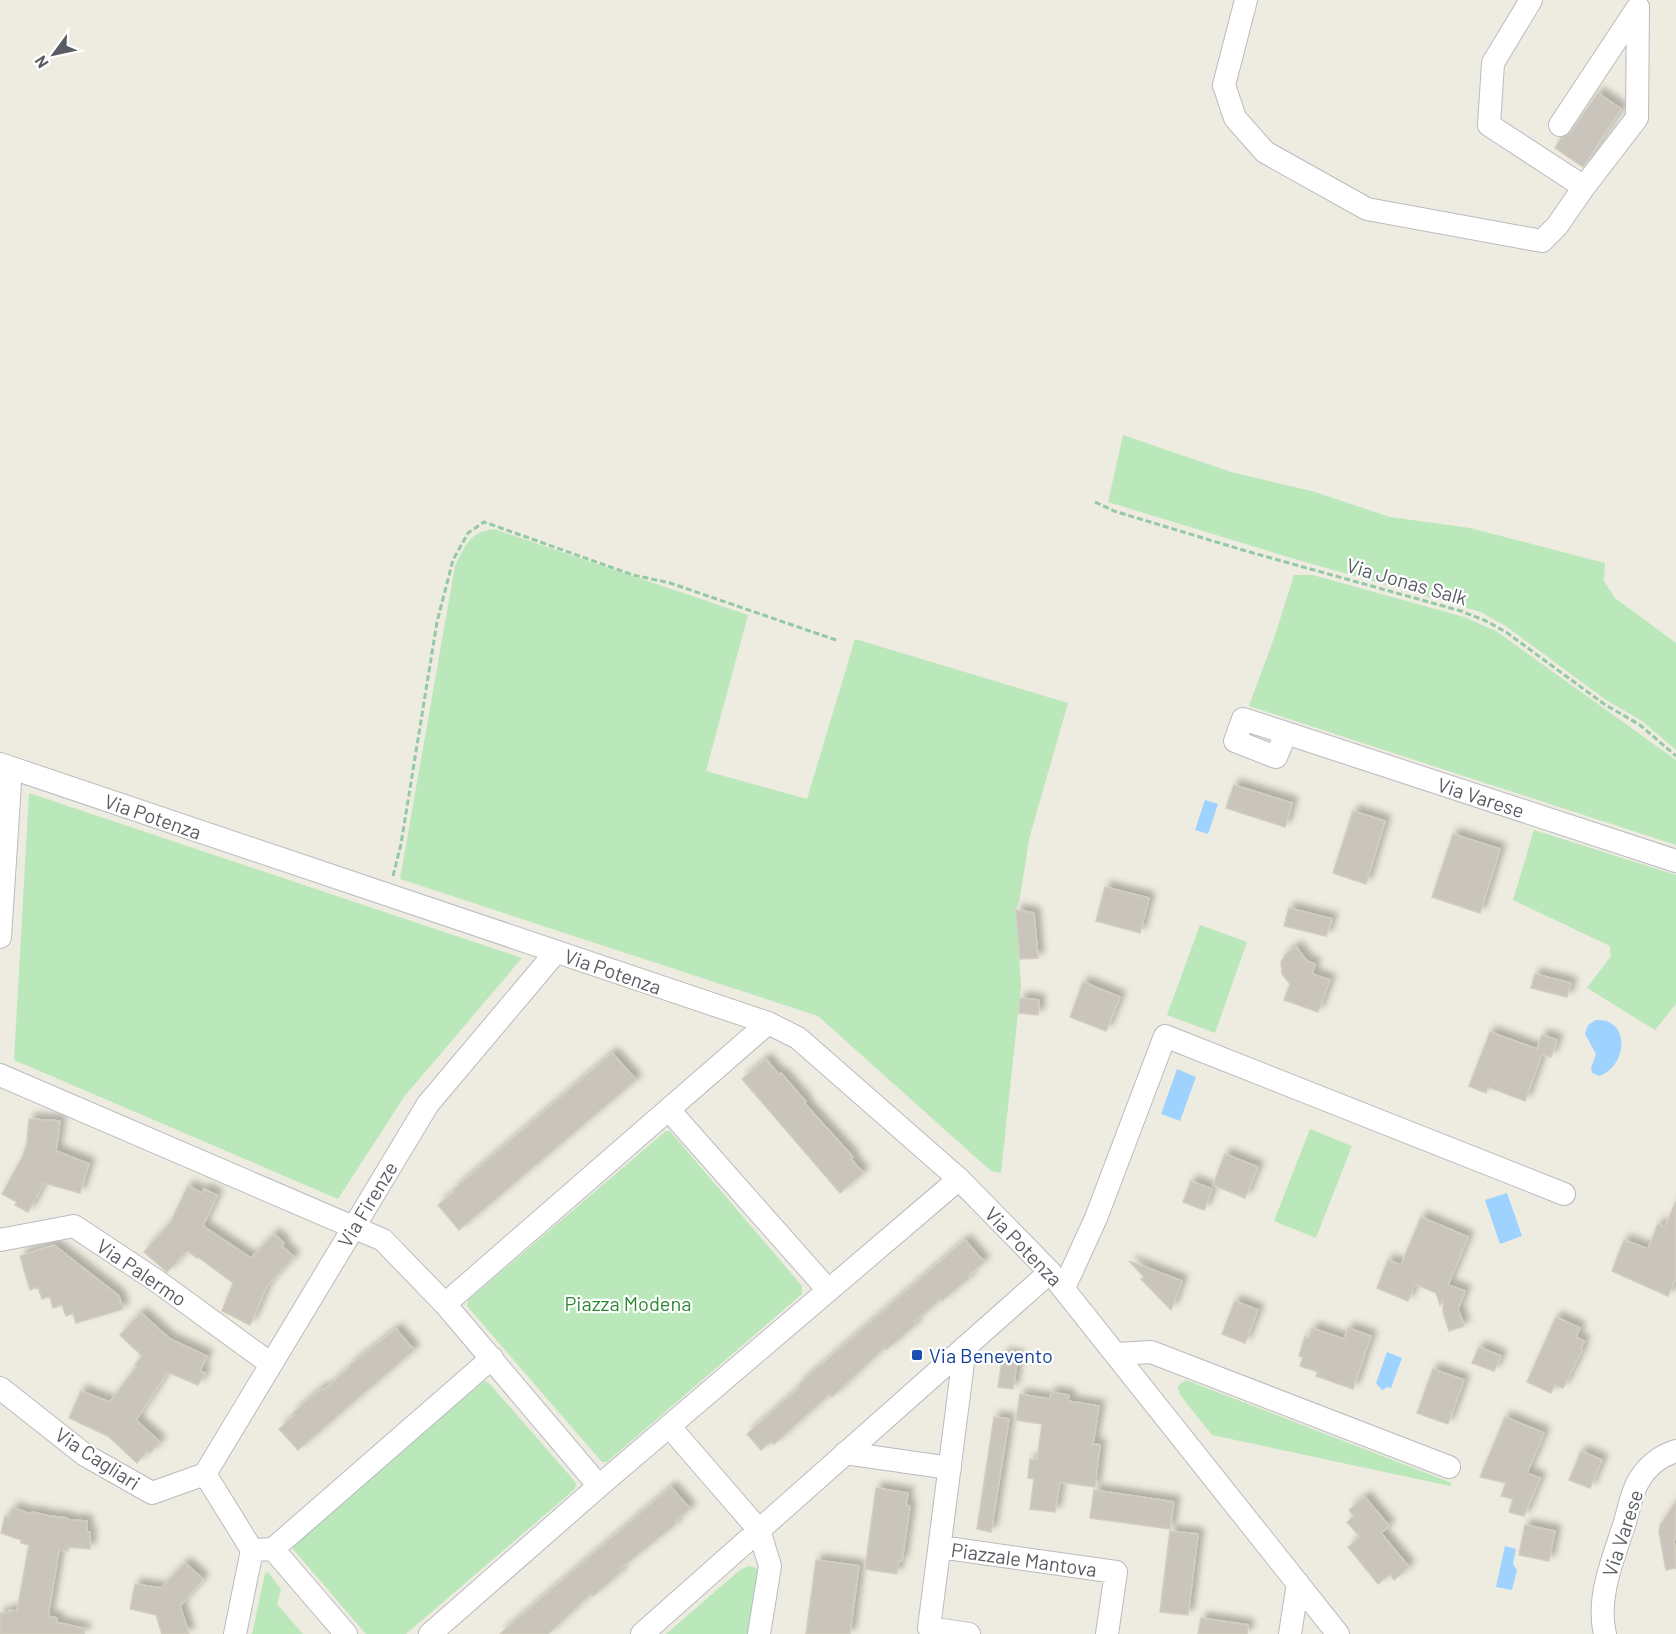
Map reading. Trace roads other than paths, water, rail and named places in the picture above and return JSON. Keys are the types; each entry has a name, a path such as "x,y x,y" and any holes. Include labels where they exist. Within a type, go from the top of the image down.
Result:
{"street":[{"path":"1246,0 1224,85 1234,118 1265,152 1367,208 1542,241 1557,226 1637,118 1636,4"},
{"path":"1531,0 1493,63 1489,125 1584,187"},
{"path":"1560,125 1636,4"},
{"name":"Via Varese","path":"1286,733 1676,861"},
{"path":"0,937 6,766"},
{"name":"Via Potenza","path":"6,766 768,1023 798,1038 959,1179 1057,1280 1338,1634"},
{"name":"Via Firenze","path":"205,1474 428,1104 556,952"},
{"path":"445,1305 768,1023"},
{"path":"642,1634 965,1347 1057,1280 1096,1218 1165,1036 1564,1194"},
{"path":"0,1075 383,1240 492,1358 599,1486"},
{"path":"669,1110 828,1290"},
{"path":"430,1634 599,1486 959,1179"},
{"name":"Via Palermo","path":"0,1240 74,1226 157,1281 271,1364"},
{"name":"Piazzale Mantova","path":"965,1347 929,1628 969,1634"},
{"path":"1117,1354 1151,1352 1449,1467"},
{"path":"235,1634 262,1549 492,1358"},
{"name":"Via Cagliari","path":"0,1388 85,1455 152,1493 205,1474"},
{"path":"669,1426 759,1530 770,1566 759,1634"},
{"name":"Via Varese","path":"1605,1634 1603,1606 1606,1586 1637,1483 1651,1465 1665,1454 1676,1451"},
{"path":"845,1454 950,1468"},
{"path":"205,1474 262,1549 346,1634"},
{"name":"Piazzale Mantova","path":"940,1547 1116,1572 1107,1634"},
{"path":"1290,1634 1298,1583"}],"water":[{"path":"1205,800 1218,804 1208,834 1195,830"},
{"path":"1596,1020 1607,1021 1615,1026 1622,1044 1616,1063 1609,1071 1599,1076 1592,1073 1591,1068 1596,1054 1585,1034 1588,1025"},
{"path":"1177,1069 1196,1077 1180,1121 1161,1114"},
{"path":"1507,1193 1522,1236 1500,1244 1485,1200"},
{"path":"1387,1352 1402,1358 1391,1388 1382,1390 1376,1383"},
{"path":"1505,1546 1516,1549 1513,1564 1517,1570 1512,1590 1496,1587"}],"place":[{"name":"Via Benevento","path":"917,1355"}],"park label":[{"name":"Piazza Modena","path":"628,1303"}]}
